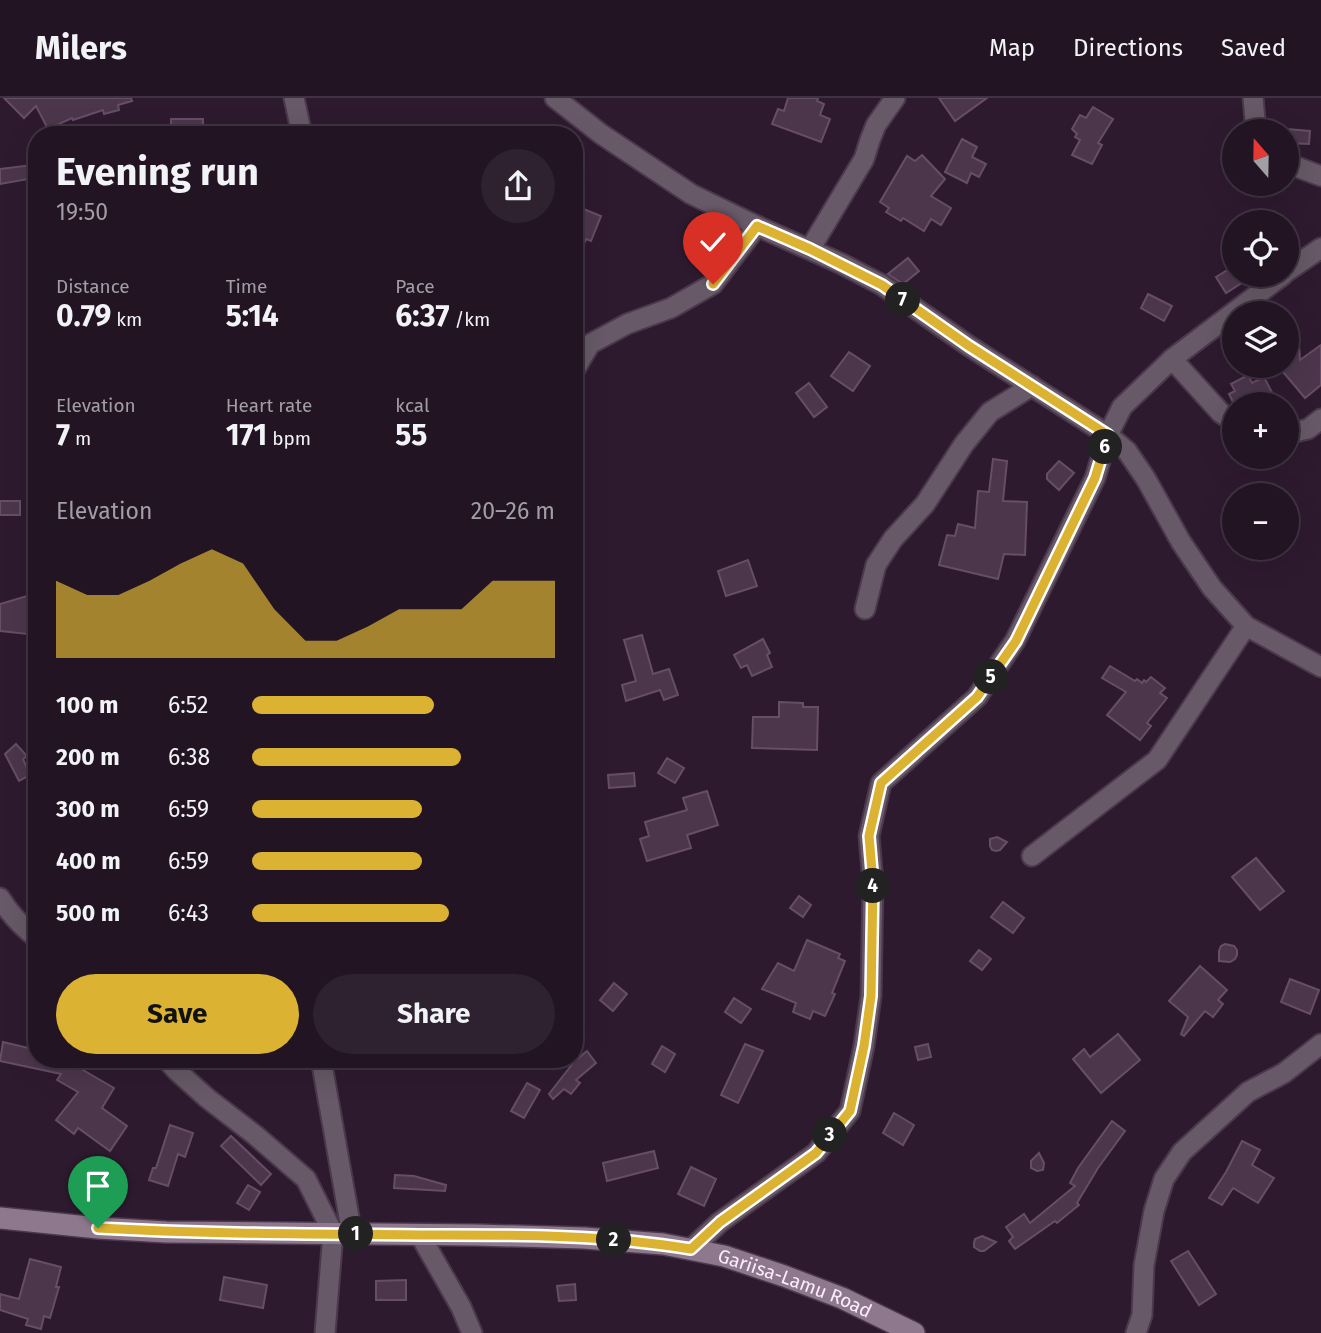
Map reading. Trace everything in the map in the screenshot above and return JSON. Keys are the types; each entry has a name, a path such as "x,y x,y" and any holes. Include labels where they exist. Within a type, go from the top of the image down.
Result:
{"street":[{"path":"294,98 300,126"},
{"path":"555,98 601,134 691,194 882,285 969,346 1108,435 1126,451 1146,478 1181,542 1212,588 1247,626 1321,667"},
{"path":"810,249 864,159 876,125 895,98"},
{"path":"1253,98 1255,119"},
{"path":"1299,168 1321,176"},
{"path":"583,347 627,324 671,308 713,284 757,226"},
{"path":"1299,264 1321,248"},
{"path":"691,1249 720,1222 816,1153 850,1111 871,996 873,883 869,836 881,783 977,697 1016,641 1095,478 1108,435 1122,407 1172,359 1268,287"},
{"path":"1172,359 1222,414"},
{"path":"865,609 876,565 893,539 925,504 964,444 990,412 1032,386"},
{"path":"1299,431 1308,429 1321,419"},
{"path":"1032,856 1157,760 1247,626"},
{"path":"0,898 28,932"},
{"path":"1136,1333 1142,1315 1144,1265 1154,1211 1164,1179 1182,1152 1248,1092 1284,1073 1321,1044"},
{"path":"174,1068 306,1179 343,1234"},
{"path":"322,1068 343,1234 325,1333"},
{"name":"Gariisa-Lamu Road","path":"0,1218 166,1232 584,1238 663,1244 724,1256 784,1276 842,1298 914,1333"},
{"path":"420,1235 461,1307 472,1333"}],"building":[{"path":"4,98 131,98 132,101 118,105 119,110 104,114 103,110 73,120 72,118 55,126 46,126 36,106 24,118"},
{"path":"788,98 818,98 817,101 824,104 820,115 830,119 821,142 772,124 778,109 784,111"},
{"path":"939,98 987,98 955,121"},
{"path":"1093,107 1113,119 1098,143 1102,145 1092,164 1072,155 1080,140 1075,137 1077,134 1072,129 1080,115 1086,118"},
{"path":"171,119 203,119 203,126 171,126"},
{"path":"1299,130 1310,131 1309,144 1299,144"},
{"path":"962,139 977,147 972,157 986,164 979,177 971,173 967,183 945,172"},
{"path":"922,155 945,179 931,196 951,208 941,225 931,219 924,231 903,218 901,221 886,212 889,208 880,202 907,156 915,161"},
{"path":"28,166 28,179 0,184 0,169"},
{"path":"583,209 601,216 591,241 586,239 583,246"},
{"path":"908,258 919,271 903,284 888,274"},
{"path":"1222,273 1222,287 1216,277"},
{"path":"1222,287 1235,287 1226,293"},
{"path":"1148,294 1172,306 1164,321 1141,308"},
{"path":"1299,345 1300,360 1321,345 1321,385 1305,398 1288,378 1299,378"},
{"path":"849,352 870,366 853,391 831,376"},
{"path":"1242,378 1250,378 1252,383 1265,378 1272,392 1233,392 1235,391 1231,384"},
{"path":"809,383 827,407 814,417 796,393"},
{"path":"993,459 1007,461 1003,501 1027,502 1025,555 1004,554 998,579 939,565 947,535 955,536 958,524 975,528 978,491 989,492"},
{"path":"1059,461 1074,473 1059,490 1047,479 1047,474"},
{"path":"0,501 20,501 20,515 0,515"},
{"path":"748,560 757,586 726,596 718,571"},
{"path":"28,596 28,634 0,631 0,604"},
{"path":"642,635 653,674 669,669 678,695 664,700 660,690 626,701 622,685 636,681 624,640"},
{"path":"763,639 770,653 767,655 772,667 752,676 747,665 741,668 734,655"},
{"path":"1110,666 1142,683 1151,677 1165,688 1160,693 1167,698 1147,723 1151,726 1140,740 1107,715 1126,692 1102,678"},
{"path":"779,702 818,707 817,750 752,748 753,717 779,717"},
{"path":"16,744 27,756 23,759 28,776 19,781 5,754"},
{"path":"667,758 684,768 675,783 658,773"},
{"path":"634,773 635,786 609,788 608,775"},
{"path":"707,791 718,825 687,835 691,848 647,861 640,839 649,836 645,822 687,810 683,798"},
{"path":"997,837 1007,842 996,851 990,846 990,839"},
{"path":"1256,858 1284,891 1260,910 1232,877"},
{"path":"799,896 811,905 803,917 790,908"},
{"path":"1003,902 1024,918 1013,933 991,917"},
{"path":"807,940 840,954 838,958 845,961 825,1016 813,1011 810,1019 793,1012 796,1003 762,989 778,963 794,971"},
{"path":"1225,944 1234,946 1237,950 1235,959 1230,962 1219,961 1219,951"},
{"path":"979,950 991,959 982,970 970,961"},
{"path":"1200,966 1227,990 1218,1000 1223,1004 1213,1017 1205,1011 1184,1036 1181,1034 1188,1017 1169,1001"},
{"path":"1290,979 1319,990 1310,1014 1281,1002"},
{"path":"614,983 627,994 613,1011 600,1000"},
{"path":"734,998 751,1009 741,1023 725,1012"},
{"path":"1118,1034 1140,1060 1101,1093 1073,1059 1084,1049 1090,1057"},
{"path":"3,1042 28,1048 28,1067 0,1061"},
{"path":"745,1044 763,1051 738,1103 721,1095"},
{"path":"928,1044 931,1057 918,1060 915,1047"},
{"path":"662,1046 675,1054 665,1072 652,1064"},
{"path":"587,1051 596,1063 576,1080 580,1083 571,1094 564,1089 553,1099 549,1094 569,1068 583,1068 583,1054"},
{"path":"33,1068 80,1068 114,1088 102,1108 127,1126 110,1151 78,1128 74,1134 56,1120 78,1092 57,1080 61,1074"},
{"path":"527,1083 540,1090 524,1118 511,1111"},
{"path":"894,1113 914,1125 903,1145 883,1133"},
{"path":"1112,1121 1125,1131 1098,1168 1077,1203 1079,1205 1057,1223 1055,1221 1015,1249 1009,1241 1013,1237 1006,1227 1024,1214 1030,1223 1075,1186 1070,1183 1078,1168"},
{"path":"170,1125 193,1133 185,1157 178,1154 168,1186 149,1180 153,1168 156,1168"},
{"path":"231,1136 271,1174 261,1185 221,1146"},
{"path":"1242,1141 1260,1150 1252,1165 1274,1178 1258,1203 1233,1188 1222,1205 1209,1198"},
{"path":"654,1151 658,1168 607,1181 603,1163"},
{"path":"1039,1153 1044,1163 1043,1170 1037,1171 1031,1168 1031,1161"},
{"path":"691,1167 716,1179 704,1206 678,1194"},
{"path":"395,1175 414,1176 446,1185 445,1191 394,1188"},
{"path":"248,1185 260,1192 249,1210 237,1203"},
{"path":"982,1236 996,1242 980,1251 974,1247 974,1243 975,1239"},
{"path":"1188,1251 1216,1294 1199,1305 1171,1261"},
{"path":"30,1259 61,1267 56,1287 59,1287 50,1318 44,1316 41,1329 26,1325 28,1319 0,1310 0,1294 19,1299"},
{"path":"224,1277 267,1285 263,1308 220,1300"},
{"path":"406,1280 406,1300 376,1300 376,1281"},
{"path":"575,1284 576,1300 559,1301 557,1286"}],"route":[{"path":"98,1228 166,1232 584,1238 663,1244 691,1249 720,1222 816,1153 850,1111 871,996 873,883 869,836 881,783 977,697 1016,641 1095,478 1108,435 969,346 882,285 757,226 713,284"}]}
